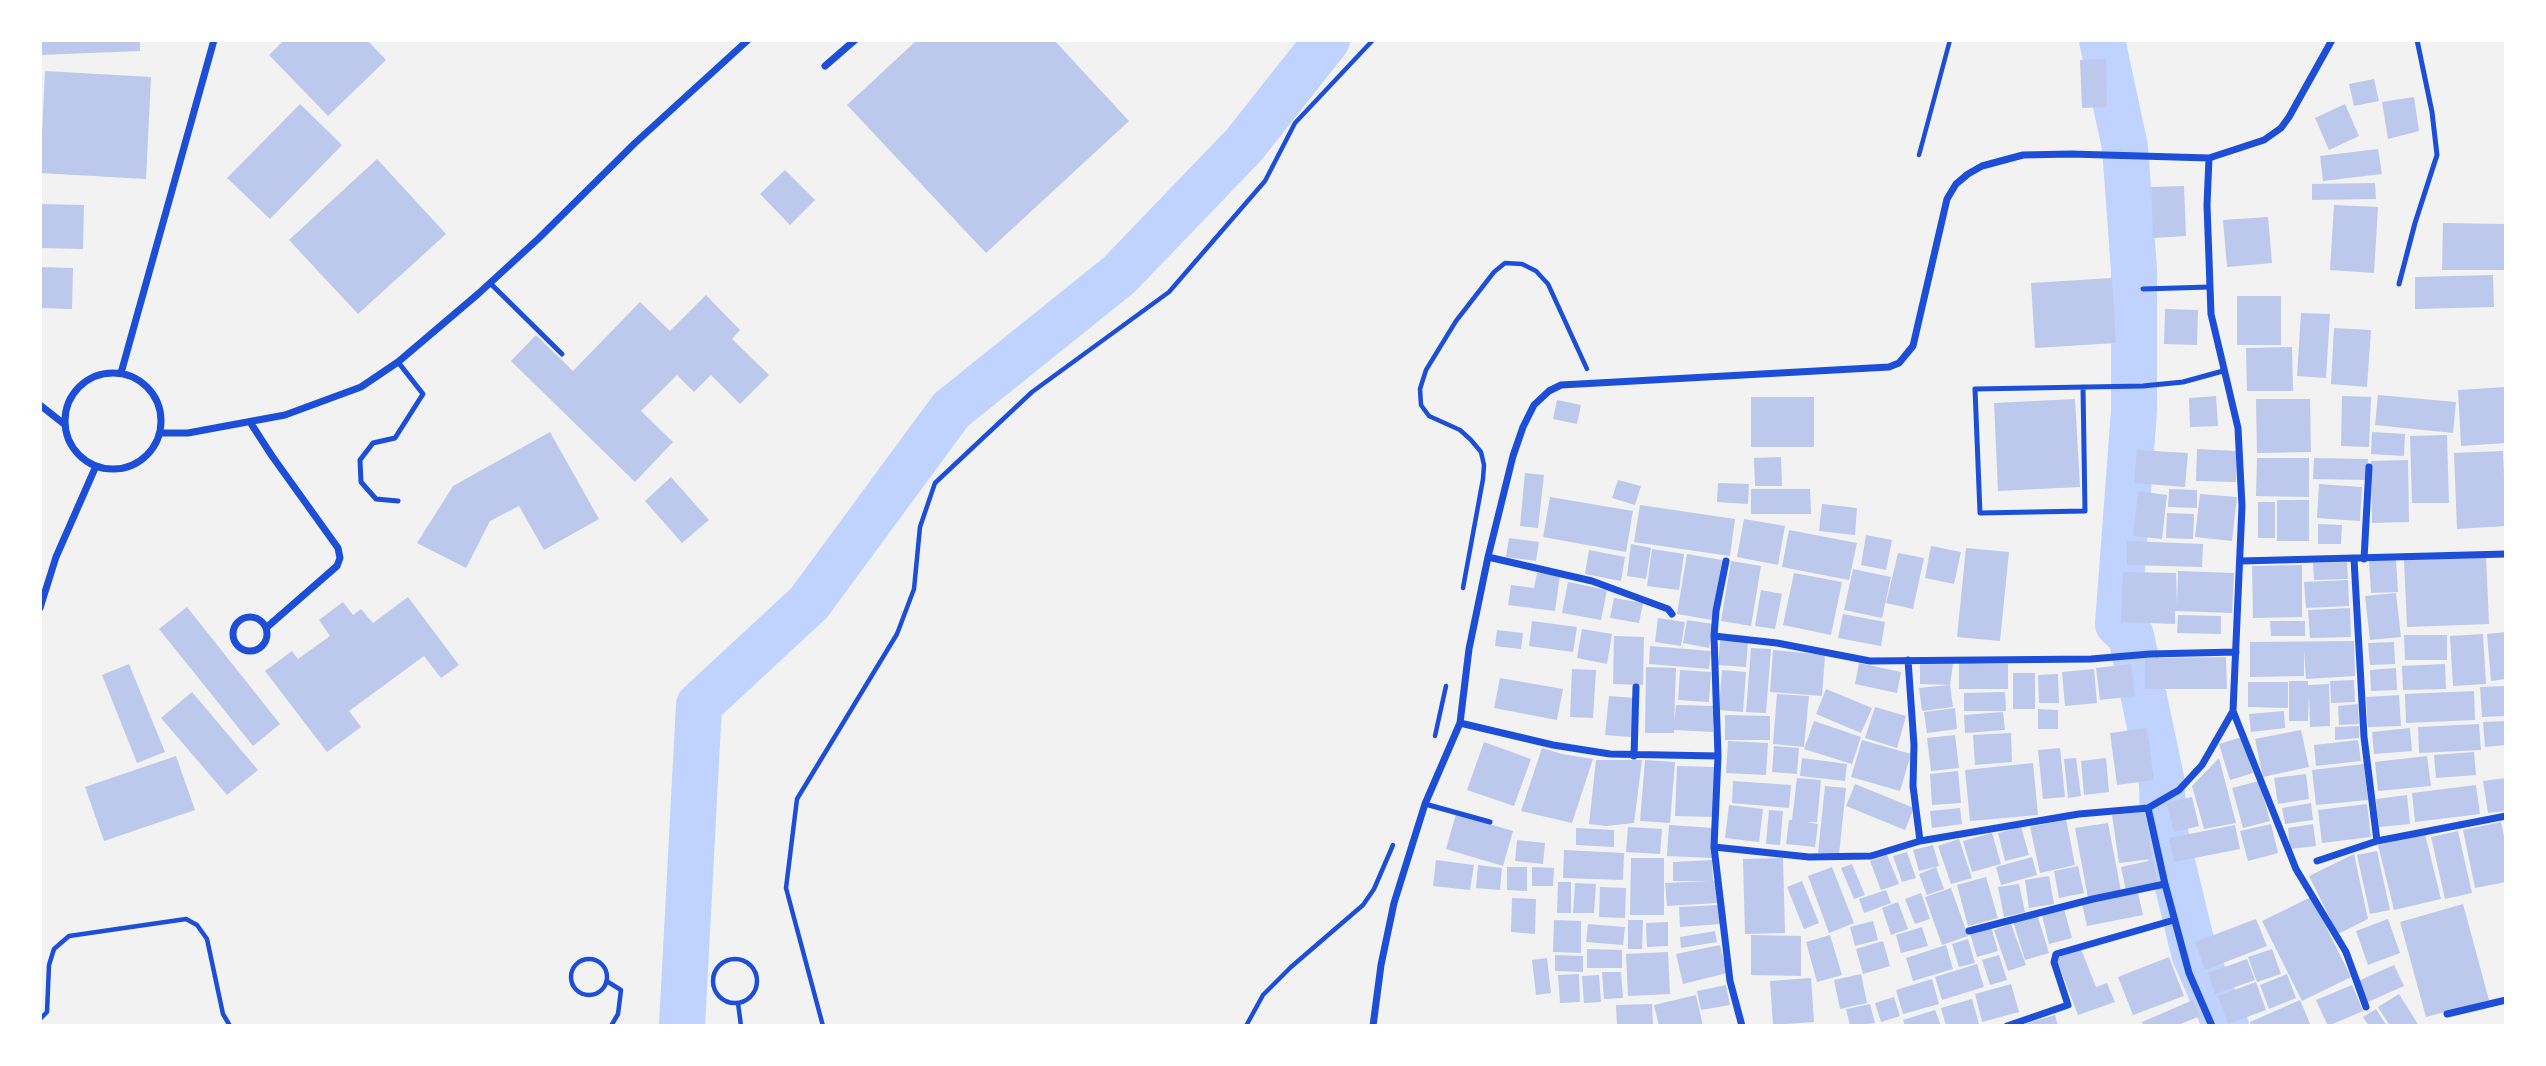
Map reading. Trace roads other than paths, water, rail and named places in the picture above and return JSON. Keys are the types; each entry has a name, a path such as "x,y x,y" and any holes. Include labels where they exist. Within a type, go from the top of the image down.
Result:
{"street":[{"path":"121,373 214,40"},
{"path":"160,433 188,433 285,415 361,387 398,362 490,283 635,143 748,40"},
{"path":"825,66 855,40"},
{"path":"1373,1026 1381,965 1394,903 1424,804 1460,723 1469,649 1488,557 1522,426 1535,405 1549,391 1561,385 1889,367 1899,363 1913,346 1947,199 1956,184 1968,174 1982,166 2023,155 2209,158 2264,140 2281,128 2332,40"},
{"path":"2209,158 2207,205 2211,314 2240,445 2241,561 2233,711 2296,869 2346,952 2366,1007"},
{"path":"40,405 64,424 74,450 96,467 123,468 147,456 160,433 161,413 154,394 140,380 121,373 92,377 85,383 71,396 64,424"},
{"path":"250,422 338,548 340,558 337,566 266,628"},
{"path":"40,608 56,557 96,467"},
{"path":"2364,559 2369,467"},
{"path":"2241,561 2506,554"},
{"path":"1488,557 1592,581 1668,610 1672,614"},
{"path":"2354,559 2363,728 2377,841"},
{"path":"1726,561 1713,636 1718,756 1714,847 1730,981 1742,1026"},
{"path":"254,617 262,621 266,628 264,644 250,651 242,649 233,635 239,620 254,617"},
{"path":"1713,636 1777,643 1870,661 2091,659 2150,654 2236,652"},
{"path":"1908,660 1914,746 1913,786 1920,841"},
{"path":"1634,756 1636,687"},
{"path":"1714,847 1809,857 1871,856 1920,841 2078,814 2151,807 2171,795 2202,765 2233,711"},
{"path":"1460,723 1553,745 1634,756 1718,756"},
{"path":"2151,807 2165,884 2189,974 2212,1026"},
{"path":"2317,861 2377,841 2506,816"},
{"path":"1969,931 2093,899 2165,884"},
{"path":"2007,1026 2068,1005 2053,962 2056,954 2174,920"},
{"path":"2446,1014 2506,1000"}],"lane":[{"path":"2399,284 2437,155 2432,112 2417,40"},
{"path":"490,283 562,354"},
{"path":"2143,289 2210,287"},
{"path":"398,362 423,394 395,438 373,443 360,460 361,482 376,499 398,501"},
{"path":"2083,387 2085,511 1980,513 1975,388 2143,386 2183,382 2223,371"},
{"path":"1424,804 1490,822"}],"waterway":[{"path":"682,1026 699,705 809,603 951,410 1119,275 1244,145 1327,40"},
{"path":"2102,40 2125,147 2134,270 2134,411 2118,624 2131,636 2162,783 2163,824 2194,953 2226,1026"}]}
